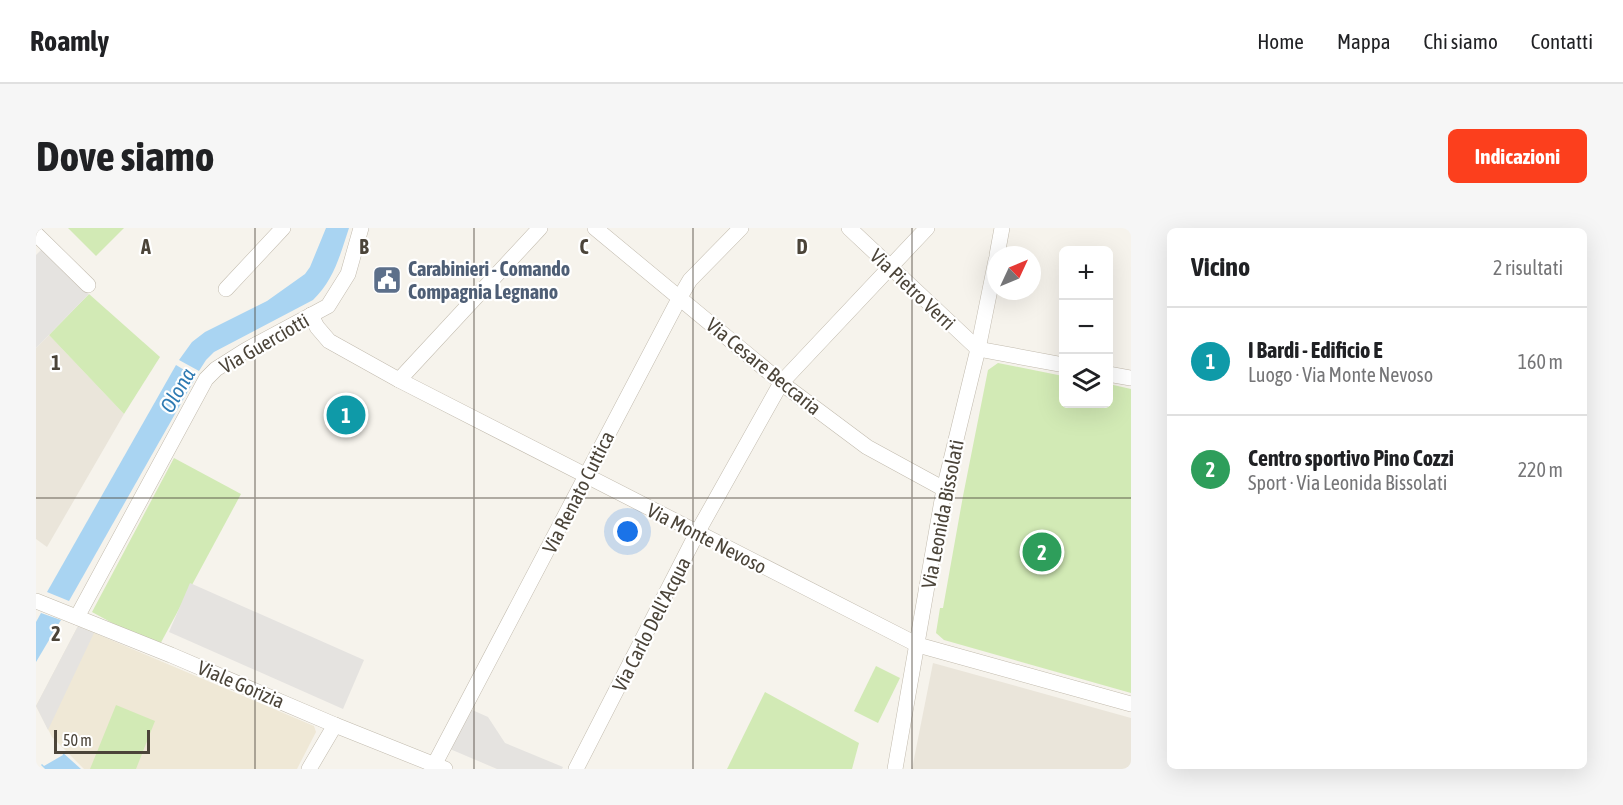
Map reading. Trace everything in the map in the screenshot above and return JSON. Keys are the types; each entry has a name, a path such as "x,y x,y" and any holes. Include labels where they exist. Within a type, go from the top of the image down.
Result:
{"street":[{"path":"226,289 283,228"},
{"name":"Via Guerciotti","path":"77,617 206,379 216,369 246,350 328,306 348,274 361,228"},
{"path":"399,380 540,228"},
{"name":"Via Cesare Beccaria","path":"595,228 781,383 867,447 944,489"},
{"name":"Via Renato Cuttica","path":"437,768 680,297 690,280 741,228"},
{"name":"Via Pietro Verri","path":"849,228 978,349"},
{"name":"Via Carlo Dell'Acqua","path":"576,769 697,533 781,383 927,228"},
{"path":"999,246 1002,228"},
{"path":"37,231 88,285"},
{"name":"Via Leonida Bissolati","path":"895,769 944,489 988,300"},
{"name":"Via Monte Nevoso","path":"311,315 317,327 329,341 399,380 918,645 1131,704"},
{"path":"978,349 1059,364"},
{"path":"1113,375 1131,378"},
{"name":"Viale Gorizia","path":"36,601 171,655 437,768"},
{"path":"309,769 336,725"}],"shaded area":[{"path":"43,248 89,294 36,348 36,255"},
{"path":"49,335 124,414 47,547 36,539 36,348"},
{"path":"190,583 364,660 343,709 169,632"},
{"path":"78,626 314,726 316,732 297,769 84,769 52,737 36,706"},
{"path":"78,626 94,633 48,730 36,706"},
{"path":"933,663 1131,718 1131,769 912,769"},
{"path":"470,709 488,717 505,743 563,767 562,769 497,769 450,749"}],"green space":[{"path":"68,228 124,228 96,256"},
{"path":"89,294 160,357 124,414 49,335"},
{"path":"998,363 1059,375 1059,408 1113,408 1113,385 1131,389 1131,693 944,640 936,633 940,608 943,608 988,370"},
{"path":"174,458 241,494 158,648 92,612"},
{"path":"876,666 900,678 878,723 854,711"},
{"path":"765,692 859,743 852,769 727,769"},
{"path":"116,705 155,721 136,769 90,769"}],"water":[{"path":"326,228 349,228 331,276 313,300 214,352 199,371 179,360 192,342 205,332 267,301 305,274"},
{"name":"Olona","path":"176,365 196,377 69,601 47,592"},
{"path":"41,613 61,620 36,662 36,622"},
{"path":"62,752 81,769 45,769 41,765 44,766 63,755"}],"place":[{"name":"Carabinieri - Comando Compagnia Legnano","path":"387,280"},
{"name":"I Bardi - Edificio E","path":"346,415"},
{"name":"Centro sportivo Pino Cozzi","path":"1042,552"}]}
